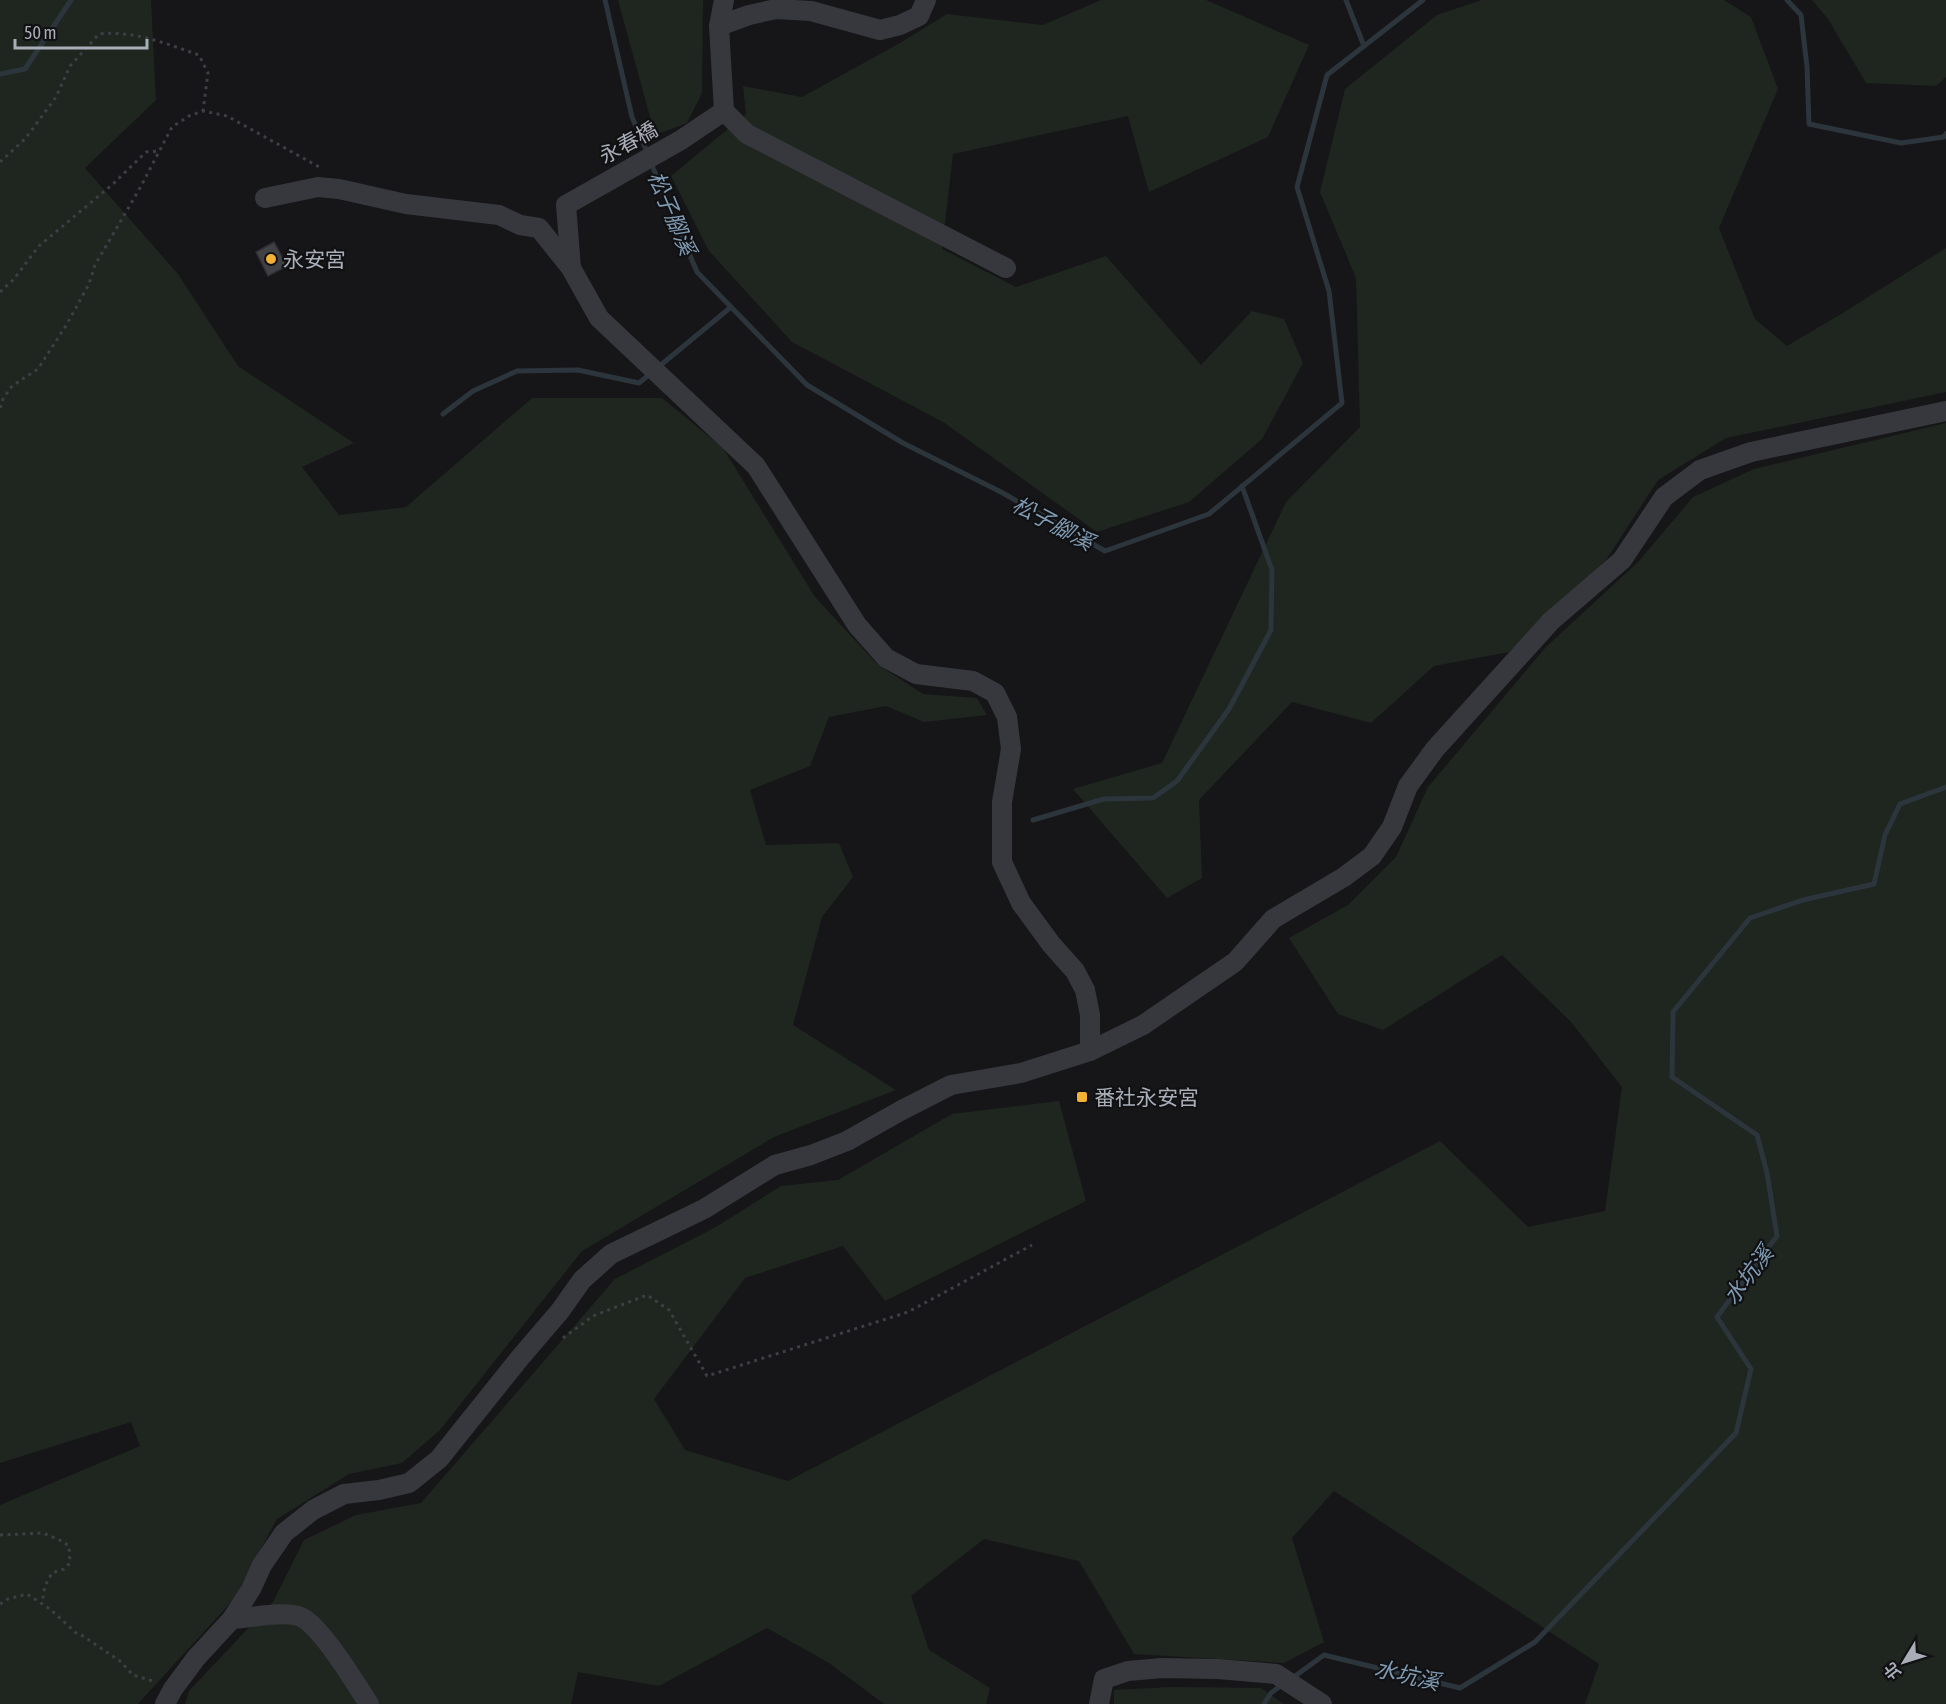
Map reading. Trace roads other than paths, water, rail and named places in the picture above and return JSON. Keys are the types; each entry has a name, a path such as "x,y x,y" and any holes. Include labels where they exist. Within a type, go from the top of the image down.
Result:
{"street":[{"path":"724,0 719,26 724,111 747,134 1006,268"},
{"path":"719,26 749,15 776,9 811,10 880,30 900,25 919,16 926,0"},
{"name":"永春橋","path":"572,268 566,205 681,140 724,111"},
{"path":"265,198 318,187 406,204 499,216 520,225 539,228 572,268 599,318 756,466 857,625 886,658 916,674 973,681 995,693 1007,717 1011,749 1002,802 1002,862 1021,903 1051,944 1075,971 1085,990 1090,1015 1090,1051"},
{"path":"169,1696 196,1658 232,1619 251,1589 262,1565 284,1533 313,1510 344,1494 379,1490 409,1483 439,1459 560,1311 582,1280 611,1254 704,1209 775,1165 811,1155 847,1141 951,1085 1021,1073 1090,1051 1143,1026 1235,962 1273,919 1344,877 1372,856 1392,827 1408,786 1435,749 1551,621 1622,560 1664,497 1700,470 1751,452 1946,411"},
{"path":"232,1619 300,1616 313,1626 328,1645 369,1704"},
{"path":"1098,1704 1104,1679 1128,1671 1162,1668 1218,1669 1276,1674 1322,1704"}],"waterway":[{"path":"0,74 25,69 71,0"},
{"name":"松子腳溪","path":"605,0 632,117 648,154"},
{"path":"1346,0 1364,46"},
{"name":"松子腳溪","path":"651,163 697,272 807,385 903,443 1001,492 1105,551 1209,514 1342,403 1329,291 1297,187 1327,75 1423,0"},
{"name":"松子腳溪","path":"1787,0 1801,15 1807,67 1809,124 1901,143 1944,137 1946,134"},
{"path":"443,414 473,391 517,371 578,370 639,383 731,307"},
{"path":"1033,820 1104,799 1153,798 1177,781 1229,709 1271,630 1272,570 1242,486"},
{"name":"水坑溪","path":"1291,1679 1324,1655 1460,1688 1535,1642 1736,1433 1751,1369 1717,1317 1777,1236 1767,1173 1757,1135 1672,1077 1673,1012 1750,918 1803,900 1874,884 1885,835 1900,804 1946,787"},
{"name":"水坑溪","path":"1264,1704 1271,1693 1283,1684"}],"place":[{"name":"永安宮","path":"271,259"},
{"name":"番社永安宮","path":"1082,1097"}]}
